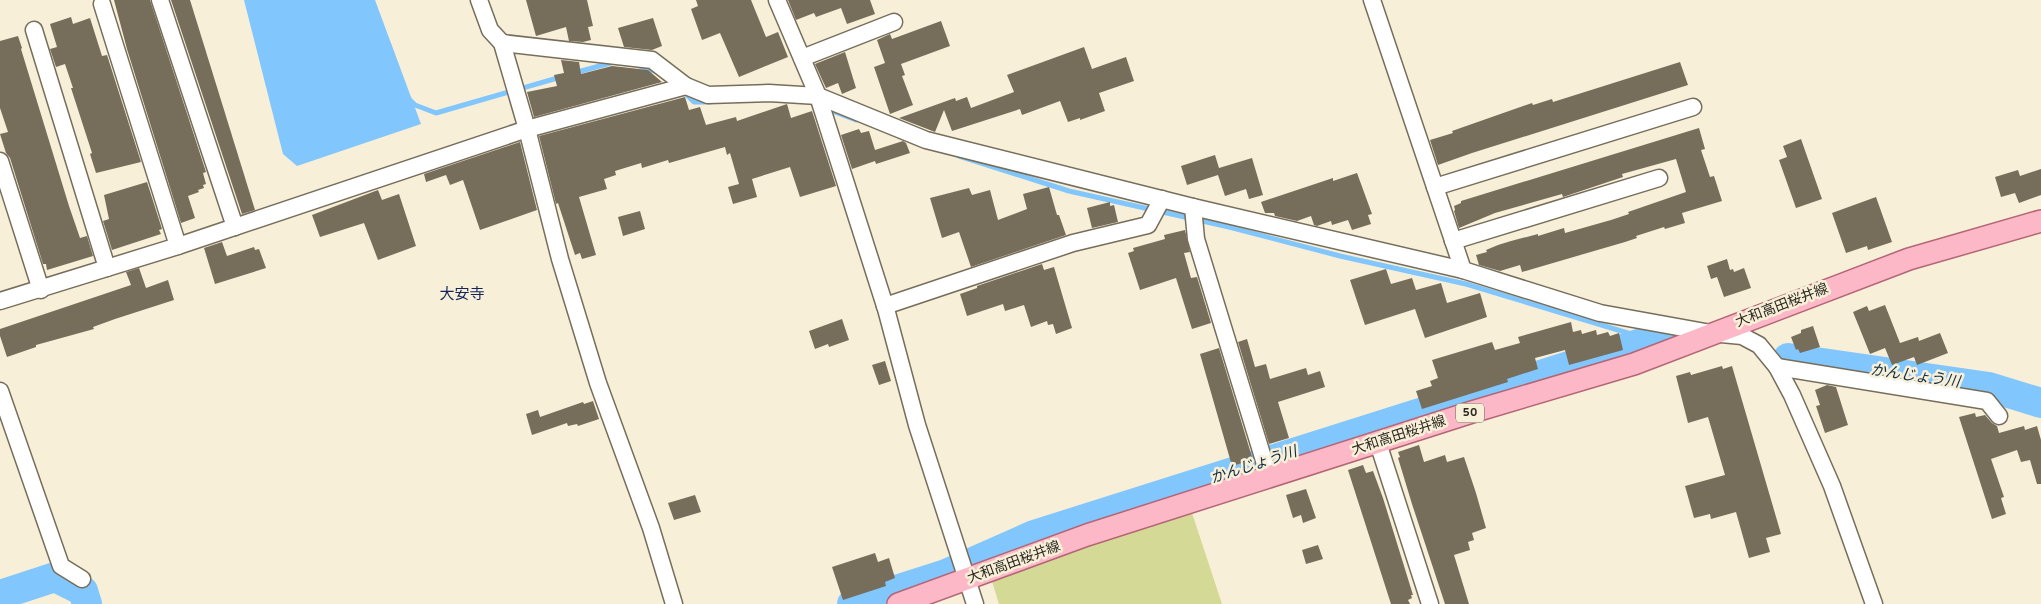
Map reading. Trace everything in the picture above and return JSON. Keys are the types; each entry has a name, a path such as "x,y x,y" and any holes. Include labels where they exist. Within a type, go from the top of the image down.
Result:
{"main road":[{"name":"大和高田桜井線","path":"898,604 964,571 1087,535 1266,468 1378,442 1634,364 1710,333 1909,259 2041,221"}],"street":[{"path":"160,0 235,226"},
{"path":"479,0 490,30 502,42 527,129 560,259 598,383 650,528 674,604"},
{"path":"777,0 818,96 885,306 916,425 975,604"},
{"path":"1372,0 1463,270"},
{"path":"102,4 178,246"},
{"path":"802,58 894,22"},
{"path":"34,30 107,268"},
{"path":"502,42 652,60 686,86 708,95 769,93 818,96 926,140 1193,207 1463,270 1600,313 1710,333 1742,336 1759,345 1777,368 1792,395 1832,486 1874,604"},
{"path":"0,301 41,290 178,246 527,129 686,86"},
{"path":"1435,187 1693,107"},
{"path":"0,161 41,290"},
{"path":"1453,241 1659,178"},
{"path":"885,306 1073,243 1148,225 1162,199"},
{"path":"1193,207 1196,239 1266,468"},
{"path":"1777,368 1987,401 1999,416"},
{"path":"0,391 61,566 82,579"},
{"path":"1378,442 1430,604"}],"green space":[{"path":"1192,513 1222,604 999,604 991,578"}],"water":[{"path":"244,0 375,0 421,124 297,166 283,154"}],"building":[{"path":"114,0 150,0 206,172 203,173 206,184 203,185 204,188 188,196 195,218 181,223 127,49"},
{"path":"171,0 190,0 255,210 242,214"},
{"path":"526,0 587,0 593,26 588,27 591,40 583,42 569,41 566,27 536,36"},
{"path":"696,0 751,0 766,37 778,32 788,57 739,77 720,33 702,40 691,9 698,6"},
{"path":"788,0 870,0 875,14 847,24 841,8 816,17 814,13 796,20"},
{"path":"71,17 73,24 90,18 102,56 107,55 141,162 96,173 90,154 92,153 65,64 56,67 50,49 57,47 50,24"},
{"path":"653,18 662,46 652,50 624,47 618,28"},
{"path":"941,21 950,46 901,64 905,75 902,76 913,105 890,114 874,67 885,63 877,40 890,34 892,39"},
{"path":"18,36 69,206 80,238 87,236 93,256 47,270 46,264 43,264 10,158 6,153 0,134 8,132 0,108 0,41"},
{"path":"1084,47 1092,69 1126,57 1134,81 1099,93 1105,111 1080,120 1080,118 1068,122 1060,101 1022,115 1020,109 952,131 944,110 935,132 899,118 955,98 956,101 967,97 971,108 1014,92 1007,75"},
{"path":"845,52 856,88 842,94 838,83 826,88 815,64"},
{"path":"561,60 579,62 581,74 612,66 648,70 662,82 534,117 527,92 557,86 554,75 564,73"},
{"path":"1680,62 1688,85 1438,165 1430,140 1532,103 1533,105 1552,99 1553,102"},
{"path":"685,97 689,110 700,107 706,125 736,117 737,121 787,104 791,118 812,111 836,186 800,197 790,167 752,179 757,197 733,204 728,187 739,184 730,153 727,155 725,147 669,163 668,160 642,168 641,163 615,171 616,175 604,179 607,189 579,197 596,255 582,259 580,253 575,255 558,203 556,204 539,136"},
{"path":"1699,128 1705,149 1701,150 1710,177 1714,176 1722,201 1682,213 1685,223 1665,229 1664,227 1636,236 1637,238 1625,242 1522,272 1520,265 1500,271 1479,265 1476,255 1487,252 1486,250 1498,245 1538,234 1538,236 1564,228 1565,233 1611,220 1629,214 1628,212 1686,192 1676,159 1622,174 1623,177 1563,197 1562,194 1495,213 1459,228 1454,206 1461,203 1461,201"},
{"path":"859,129 861,133 869,131 875,150 903,141 906,143 910,153 876,164 875,161 852,169 841,135"},
{"path":"1801,139 1822,199 1796,208 1779,160 1787,157 1783,146"},
{"path":"520,142 537,210 480,230 463,180 450,185 446,175 426,182 424,174"},
{"path":"1215,155 1219,168 1252,158 1263,195 1249,199 1246,189 1225,196 1218,175 1187,185 1181,166"},
{"path":"2041,169 2041,195 2019,203 2015,193 2001,197 1995,177 2018,170 2020,176"},
{"path":"1357,173 1372,214 1368,215 1371,224 1352,230 1348,220 1332,225 1331,221 1317,226 1314,225 1311,216 1297,221 1275,216 1274,213 1265,213 1261,202 1333,178 1333,181"},
{"path":"147,182 162,229 159,230 161,234 112,250 103,221 109,219 104,195"},
{"path":"1049,187 1057,215 1059,215 1066,235 971,267 959,232 942,238 930,198 969,188 972,195 990,190 998,220 1027,209 1023,194"},
{"path":"378,190 382,200 399,194 416,246 378,260 364,223 320,237 312,215"},
{"path":"1876,197 1892,242 1868,250 1867,246 1846,253 1832,213"},
{"path":"1110,202 1110,206 1114,205 1118,222 1092,228 1087,208"},
{"path":"640,211 645,229 623,236 618,217"},
{"path":"1185,230 1190,252 1184,253 1191,278 1197,277 1211,323 1192,329 1176,278 1140,290 1128,253 1134,251 1133,248 1165,239 1164,235"},
{"path":"222,242 227,256 254,247 255,250 259,249 266,268 215,284 204,248"},
{"path":"1727,259 1730,270 1733,269 1734,272 1744,268 1751,288 1724,297 1717,277 1711,279 1707,266"},
{"path":"1042,264 1044,270 1054,267 1072,328 1056,334 1053,324 1048,325 1047,321 1031,327 1024,305 1005,311 1003,304 967,316 960,294 977,288 977,286"},
{"path":"139,268 146,288 168,280 174,300 115,319 93,327 94,329 36,345 36,347 7,357 0,336 0,329 131,285 126,272"},
{"path":"1386,269 1391,284 1412,278 1416,290 1441,283 1447,303 1480,293 1487,317 1425,338 1415,309 1365,325 1350,280"},
{"path":"1885,305 1900,343 1918,337 1919,341 1940,333 1948,353 1917,365 1914,357 1892,365 1885,348 1870,354 1853,312 1867,306 1869,311"},
{"path":"842,319 849,340 829,347 828,344 815,349 809,331"},
{"path":"1571,322 1573,332 1581,330 1582,334 1596,330 1597,335 1608,332 1610,336 1619,333 1623,350 1569,365 1565,350 1535,358 1538,369 1507,379 1508,382 1422,409 1416,391 1432,386 1430,381 1438,378 1432,360 1492,342 1495,350 1520,343 1518,337"},
{"path":"1813,326 1820,347 1800,353 1798,349 1796,350 1791,337 1801,333 1801,330"},
{"path":"1247,339 1255,367 1266,364 1270,379 1306,368 1308,375 1320,371 1325,387 1278,402 1289,438 1269,444 1238,342"},
{"path":"1219,348 1252,457 1248,458 1249,461 1232,466 1200,354"},
{"path":"885,361 891,381 879,385 872,365"},
{"path":"1722,366 1723,369 1732,366 1781,534 1766,538 1770,552 1749,558 1736,512 1711,519 1710,514 1694,518 1685,486 1725,475 1708,417 1688,423 1676,376 1690,372 1691,375"},
{"path":"1827,385 1836,387 1848,425 1825,433 1816,406 1820,405 1815,390"},
{"path":"593,401 599,419 578,426 577,424 568,426 567,423 532,435 526,414 538,410 540,417 583,402 584,404"},
{"path":"1975,413 1976,417 1985,415 1997,426 1999,433 2024,426 2025,430 2037,426 2041,440 2041,484 2037,484 2030,460 2021,462 2017,450 1991,459 2004,497 2001,498 2006,514 1992,519 1959,417"},
{"path":"1419,445 1424,462 1445,455 1447,462 1464,457 1476,493 1486,528 1472,533 1474,540 1468,542 1470,550 1454,555 1469,604 1445,604 1412,504 1398,458 1400,457 1398,452"},
{"path":"1363,465 1366,473 1373,471 1383,498 1413,595 1408,600 1410,604 1391,604 1348,470"},
{"path":"1306,489 1316,518 1303,523 1301,515 1293,518 1286,495"},
{"path":"695,495 701,512 674,520 668,503"},
{"path":"1318,545 1323,559 1306,564 1302,550"},
{"path":"875,553 878,562 889,558 895,578 885,582 886,586 843,600 832,567"}],"waterway":[{"path":"574,73 614,62"},
{"path":"639,66 657,72"},
{"path":"409,99 415,105 436,113 561,77"},
{"path":"683,91 694,102 710,102"},
{"path":"827,109 856,120"},
{"path":"959,156 1069,191 1466,284 1651,340"},
{"name":"かんじょう川","path":"852,604 946,574 1034,535 1651,340 1661,341"},
{"name":"かんじょう川","path":"1788,358 1989,387 2041,403"},
{"name":"かんじょう川","path":"0,595 55,577 83,591 87,604"}],"district":[{"name":"大安寺","path":"462,295"}]}
